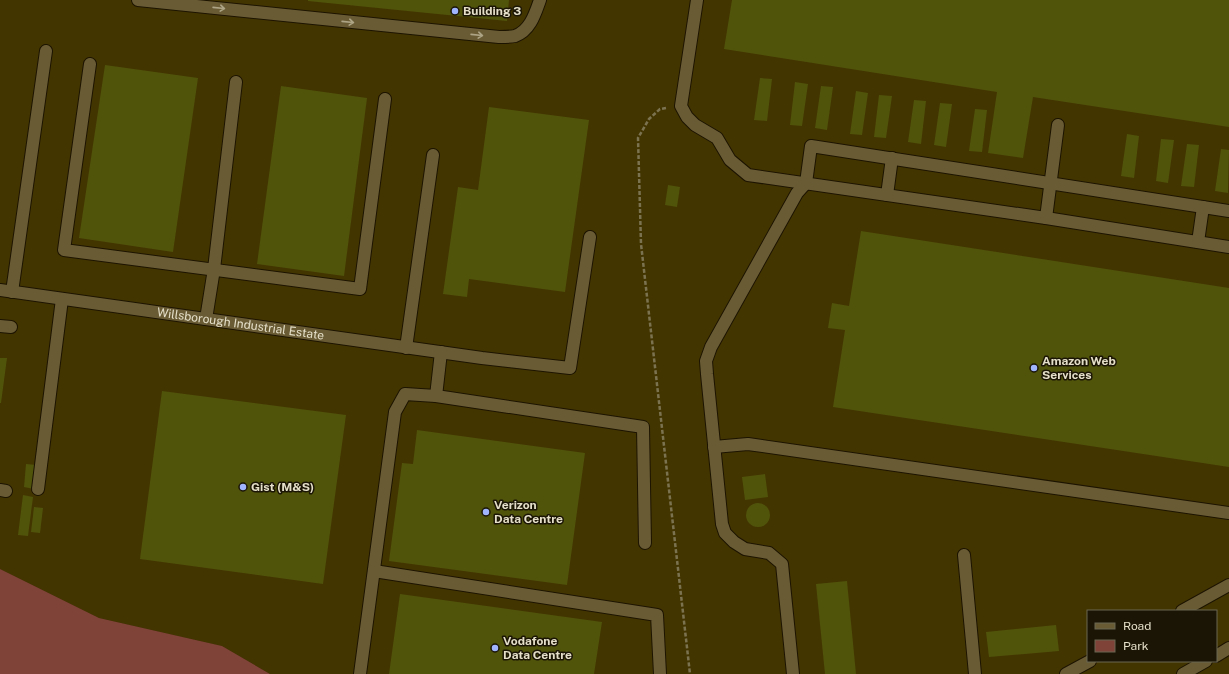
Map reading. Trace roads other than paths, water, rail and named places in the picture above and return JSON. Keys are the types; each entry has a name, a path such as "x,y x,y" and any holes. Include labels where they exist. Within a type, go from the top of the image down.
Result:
{"street":[{"path":"138,0 498,37 514,36 525,30 535,14 540,0"},
{"path":"697,0 681,106 687,117 696,125 717,138 730,160 748,175 1046,218 1229,247"},
{"path":"12,292 46,52"},
{"path":"90,64 64,250 360,289 385,99"},
{"path":"206,319 214,269 236,82"},
{"path":"1046,218 1058,125"},
{"path":"793,674 782,564 769,553 745,549 734,542 725,533 722,524 706,374 706,361 711,347 797,192 806,183 811,146 1229,211"},
{"path":"406,348 433,155"},
{"path":"887,195 892,158"},
{"path":"1198,242 1203,207"},
{"name":"Willsborough Industrial Estate","path":"0,290 406,348 570,368 590,237"},
{"path":"38,489 62,299"},
{"path":"436,396 441,352"},
{"path":"360,674 395,412 405,394 436,396 643,427 645,543"},
{"path":"714,447 748,444 1229,513"},
{"path":"964,555 975,674"},
{"path":"374,570 657,615 660,674"},
{"path":"1184,610 1229,585"},
{"path":"1217,655 1229,648"},
{"path":"1066,674 1088,662"},
{"path":"1183,674 1204,662"}],"place":[{"name":"Building 3","path":"455,11"},
{"name":"Amazon Web Services","path":"1034,368"},
{"name":"Gist (M&S)","path":"243,487"},
{"name":"Verizon Data Centre","path":"486,512"},
{"name":"Vodafone Data Centre","path":"495,648"}]}
